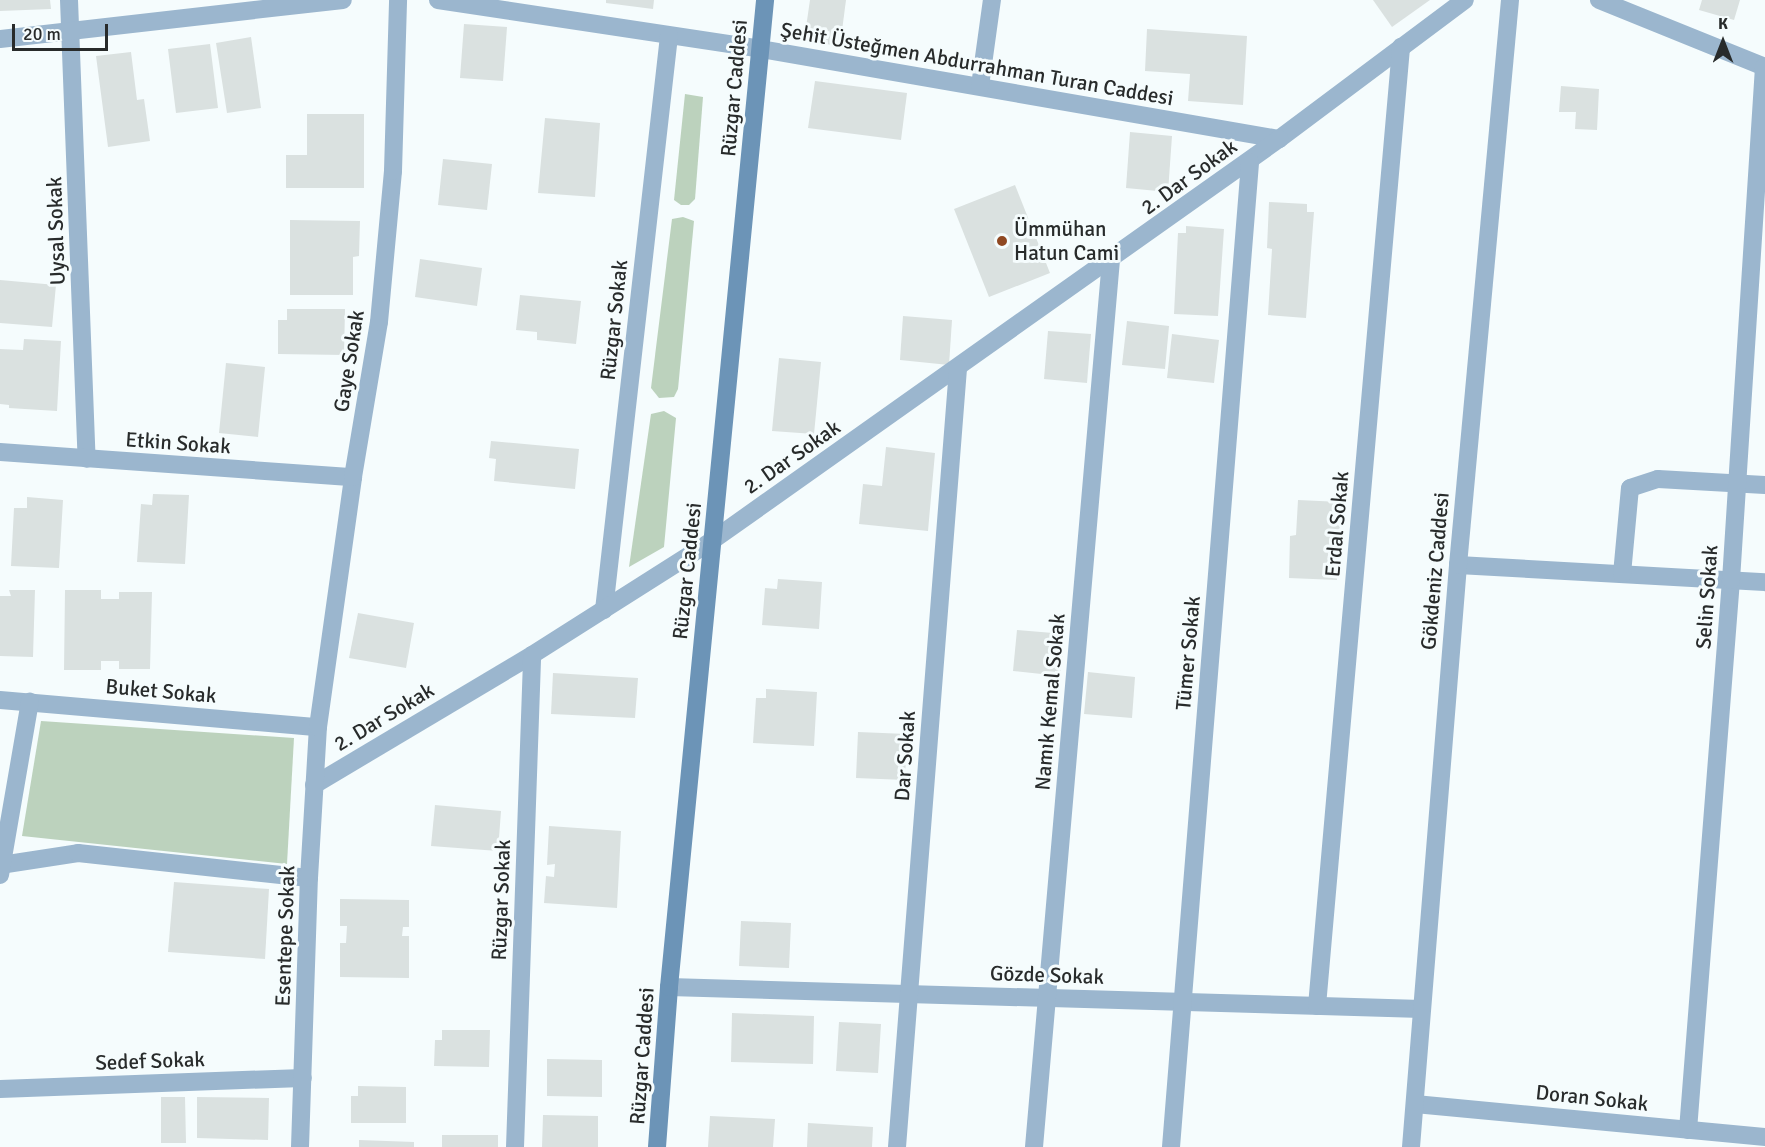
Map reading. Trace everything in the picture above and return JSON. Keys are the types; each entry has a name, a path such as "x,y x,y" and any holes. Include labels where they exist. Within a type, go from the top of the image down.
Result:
{"main road":[{"name":"Rüzgar Caddesi","path":"657,1147 669,987 765,0"}],"street":[{"name":"Uysal Sokak","path":"69,0 87,459"},
{"path":"0,39 343,0"},
{"name":"Gaye Sokak","path":"318,727 353,477 380,322 393,171 398,0"},
{"name":"Şehit Üsteğmen Abdurrahman Turan Caddesi","path":"438,0 761,49 1279,139"},
{"path":"980,86 992,0"},
{"path":"1279,139 1465,0"},
{"name":"Gökdeniz Caddesi","path":"1411,1147 1458,565 1510,0"},
{"path":"1599,0 1764,67"},
{"name":"Rüzgar Sokak","path":"604,610 669,36"},
{"name":"Erdal Sokak","path":"1317,1006 1401,47"},
{"name":"Selin Sokak","path":"1688,1130 1731,580 1764,67"},
{"name":"2. Dar Sokak","path":"314,785 532,655 713,540 1250,162 1279,139"},
{"name":"Tümer Sokak","path":"1171,1147 1250,162"},
{"name":"Namık Kemal Sokak","path":"1034,1147 1111,260"},
{"name":"Dar Sokak","path":"897,1147 958,368"},
{"name":"Etkin Sokak","path":"0,452 353,477"},
{"path":"1622,574 1630,488 1658,479 1765,485"},
{"path":"1458,565 1765,582"},
{"name":"Rüzgar Sokak","path":"515,1147 532,655"},
{"name":"Buket Sokak","path":"0,700 318,727"},
{"path":"30,702 1,868 78,853 309,878"},
{"name":"Esentepe Sokak","path":"300,1147 309,878 318,727"},
{"name":"Gözde Sokak","path":"669,987 1422,1009"},
{"name":"Sedef Sokak","path":"0,1089 303,1078"},
{"name":"Doran Sokak","path":"1415,1104 1765,1137"}],"green space":[{"path":"685,94 703,97 695,199 689,205 681,205 674,200"},
{"path":"683,217 694,221 678,389 674,397 659,398 651,388 672,219"},
{"path":"664,411 676,418 664,547 629,567 651,414"},
{"path":"41,721 294,738 287,864 22,836"}],"building":[{"path":"0,0 50,0 51,9 0,11"},
{"path":"606,0 654,0 653,9 606,3"},
{"path":"810,0 846,0 840,46 804,41"},
{"path":"1373,0 1430,0 1392,27"},
{"path":"1702,0 1740,0 1734,20 1699,10"},
{"path":"464,24 507,27 503,81 460,78"},
{"path":"1147,29 1247,36 1243,105 1188,101 1190,74 1145,71"},
{"path":"251,37 261,108 227,113 216,43"},
{"path":"210,44 218,108 176,113 168,49"},
{"path":"131,52 137,100 144,99 150,141 108,147 96,56"},
{"path":"815,81 907,93 901,140 808,128"},
{"path":"1561,86 1599,89 1597,130 1575,129 1576,112 1559,112"},
{"path":"307,114 364,114 364,188 286,188 286,155 307,155"},
{"path":"545,118 600,123 595,197 538,193"},
{"path":"1130,132 1172,136 1168,192 1126,188"},
{"path":"443,159 492,164 487,210 438,205"},
{"name":"Ümmühan Hatun Cami","path":"1015,185 1050,273 989,297 954,209"},
{"path":"1269,202 1307,204 1307,212 1314,212 1306,318 1268,315 1272,249 1267,248"},
{"path":"290,220 360,221 359,256 353,257 353,295 290,295"},
{"path":"1186,226 1224,229 1218,316 1174,314 1178,233 1186,233"},
{"path":"420,259 482,268 477,306 415,297"},
{"path":"0,280 56,285 52,327 0,323"},
{"path":"520,295 581,301 576,344 537,340 537,332 516,330"},
{"path":"287,309 345,309 344,355 278,354 278,320 287,320"},
{"path":"903,316 952,320 949,365 900,360"},
{"path":"1127,321 1169,326 1165,369 1122,365"},
{"path":"1048,331 1091,334 1087,383 1044,379"},
{"path":"1172,334 1219,340 1214,383 1167,378"},
{"path":"24,339 61,341 57,411 9,408 9,405 0,404 0,349 23,350"},
{"path":"779,358 821,362 814,434 772,431"},
{"path":"226,363 265,367 258,437 219,433"},
{"path":"491,441 579,449 575,489 494,481 496,459 489,458"},
{"path":"886,447 935,453 928,531 859,524 863,484 882,486"},
{"path":"153,494 189,495 185,564 137,562 141,504 152,505"},
{"path":"27,497 63,500 59,568 11,566 14,508 27,508"},
{"path":"1298,500 1341,502 1337,580 1289,578 1290,536 1296,535"},
{"path":"778,579 822,582 819,629 762,625 765,588 777,589"},
{"path":"9,590 35,590 33,657 0,656 0,596 11,596"},
{"path":"65,590 101,590 101,599 119,599 119,592 152,592 150,669 119,669 119,661 101,661 101,670 64,670"},
{"path":"358,613 414,623 406,668 349,658"},
{"path":"1017,630 1065,634 1060,676 1013,671"},
{"path":"1088,672 1135,677 1132,718 1084,714"},
{"path":"553,673 638,678 635,718 551,714"},
{"path":"766,689 817,692 814,746 753,743 756,698 766,698"},
{"path":"858,732 907,734 905,780 856,778"},
{"path":"435,805 501,811 498,851 431,846"},
{"path":"549,826 621,831 617,908 544,903 546,876 554,877 555,864 547,865"},
{"path":"174,882 269,889 265,959 168,952"},
{"path":"340,899 409,900 409,927 403,927 402,936 409,936 409,978 340,977 340,943 346,943 347,926 340,926"},
{"path":"741,921 791,923 789,968 739,966"},
{"path":"732,1013 814,1016 813,1064 731,1062"},
{"path":"839,1022 881,1024 878,1073 836,1071"},
{"path":"442,1030 490,1030 489,1067 434,1066 435,1040 442,1040"},
{"path":"547,1059 602,1060 602,1097 547,1096"},
{"path":"358,1086 406,1087 406,1123 351,1123 351,1096 358,1096"},
{"path":"161,1097 185,1097 186,1143 161,1143"},
{"path":"197,1097 269,1098 268,1140 197,1138"},
{"path":"543,1115 598,1116 598,1147 542,1147"},
{"path":"710,1116 775,1119 773,1147 708,1147"},
{"path":"808,1123 873,1127 872,1147 807,1147"},
{"path":"442,1135 498,1135 498,1147 442,1147"},
{"path":"359,1140 414,1142 414,1147 359,1147"}],"place":[{"name":"Ümmühan Hatun Cami","path":"1002,241"}]}
